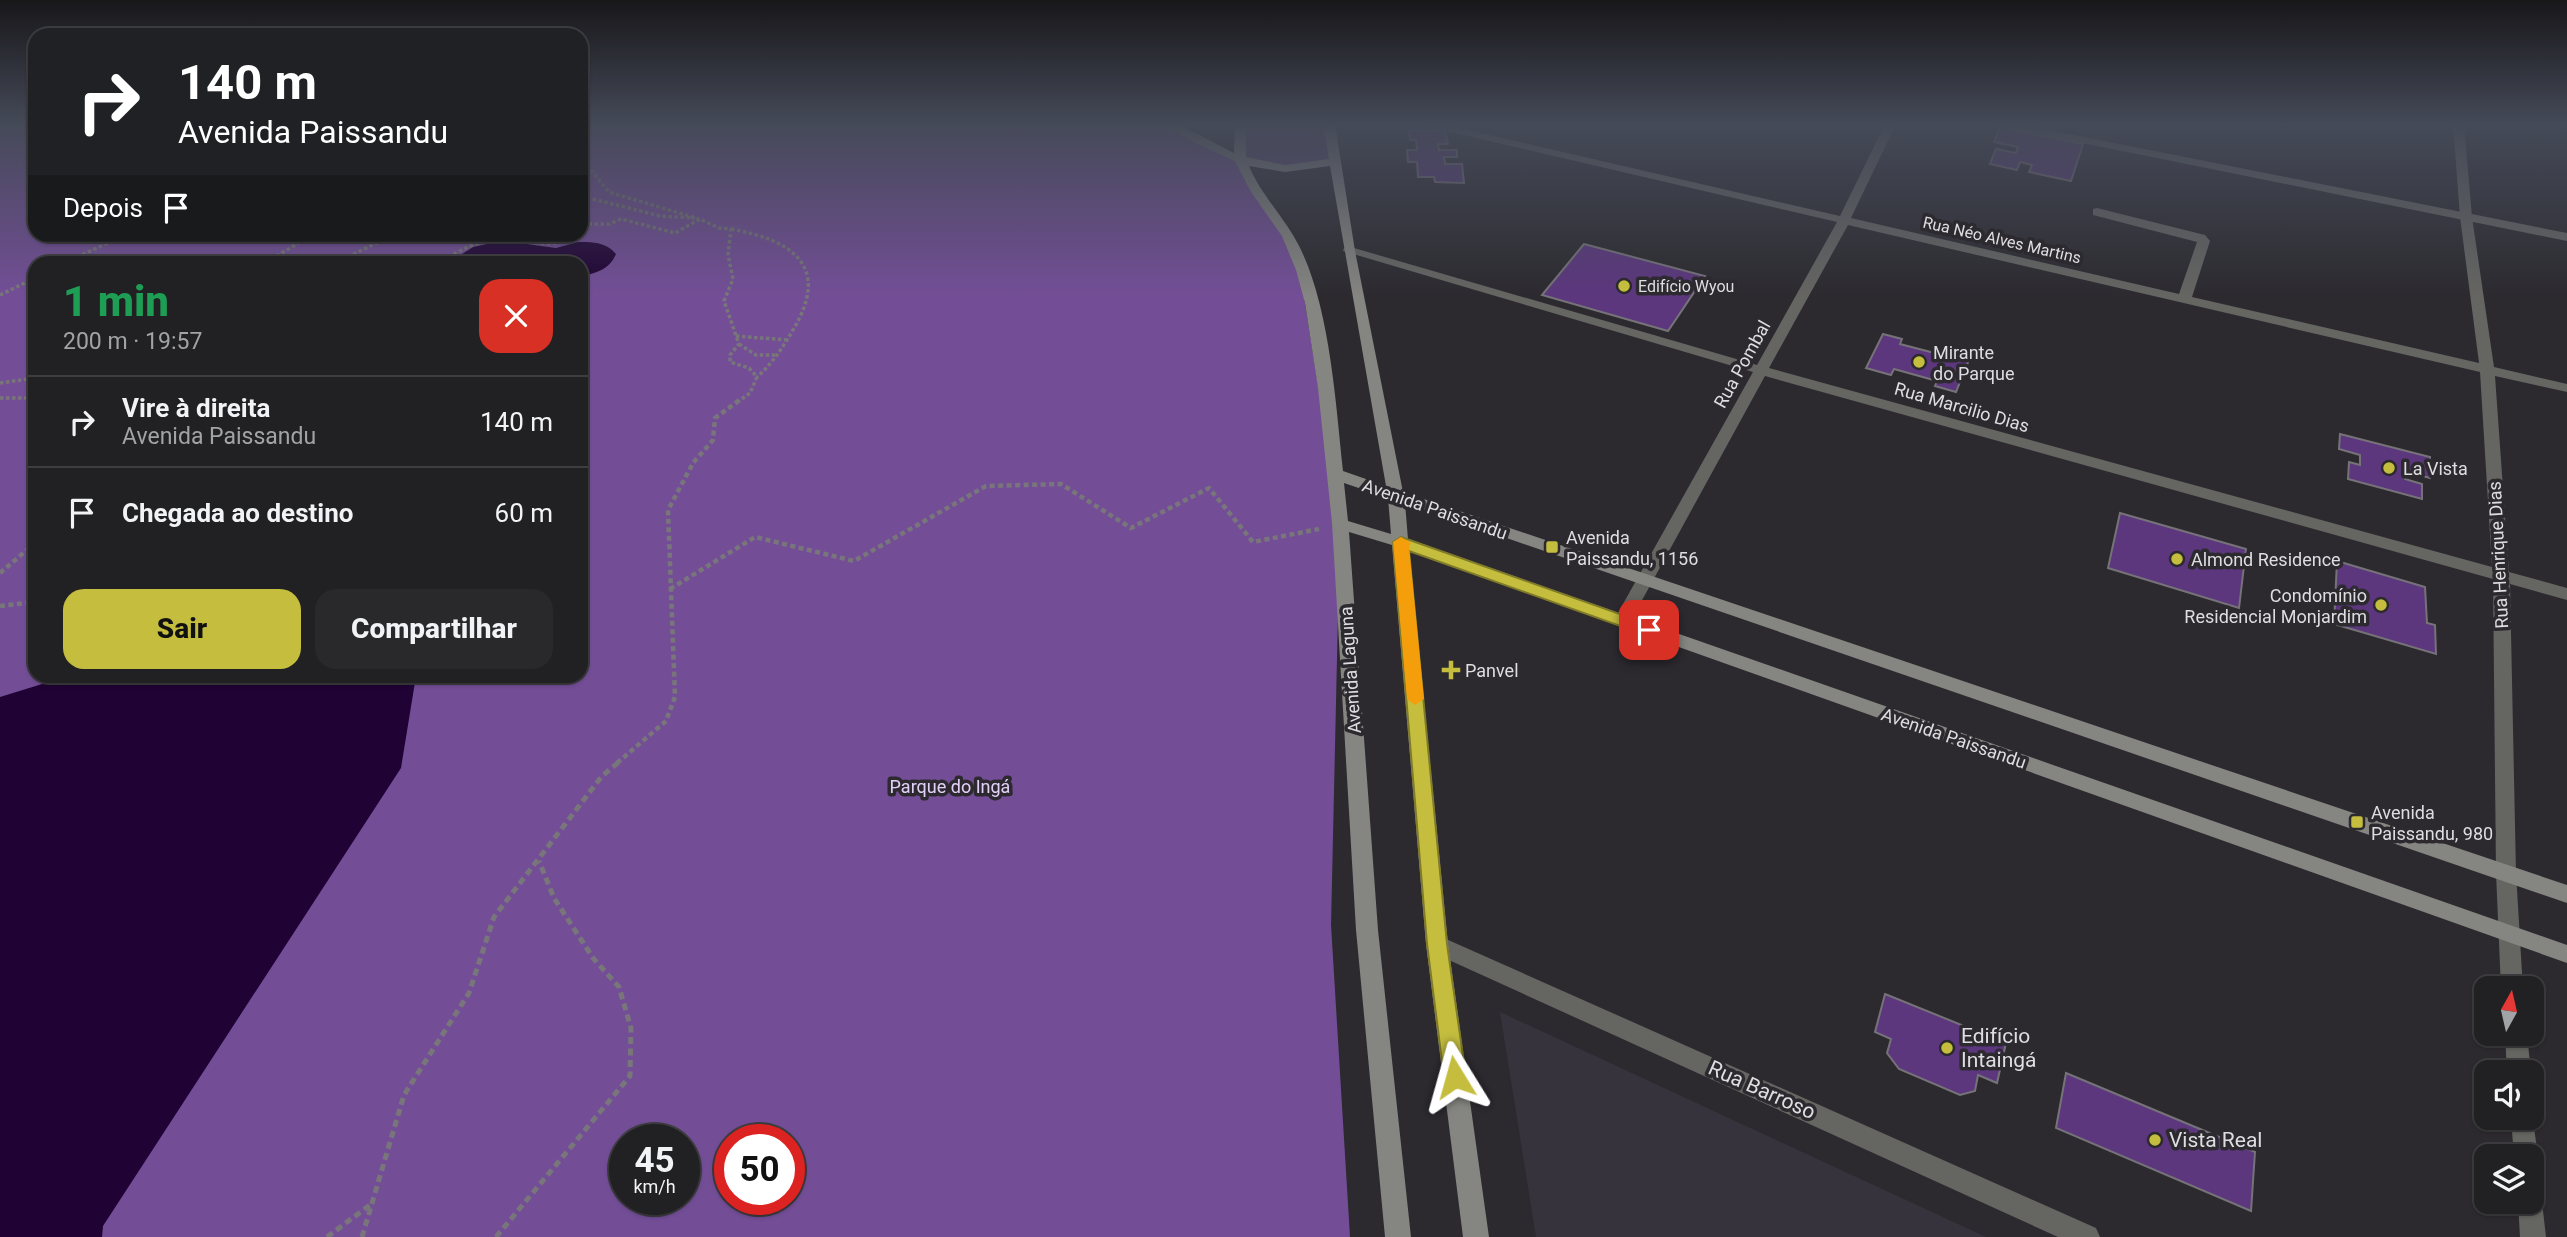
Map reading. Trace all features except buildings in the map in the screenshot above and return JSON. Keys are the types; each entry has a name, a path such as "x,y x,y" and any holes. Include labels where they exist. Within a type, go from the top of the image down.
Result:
{"main road":[{"name":"Avenida Laguna","path":"1249,182 1275,213 1297,253 1313,305 1338,475 1367,930 1398,1237"},
{"path":"1338,182 1396,497 1437,944 1476,1237"},
{"name":"Avenida Paissandu","path":"1338,475 1396,497 2567,894"},
{"name":"Avenida Paissandu","path":"1340,524 1401,542 2567,954"}],"street":[{"name":"Rua Néo Alves Martins","path":"1673,182 2567,388"},
{"name":"Rua Pombal","path":"1623,621 1863,182"},
{"path":"2291,182 2567,237"},
{"name":"Rua Henrique Dias","path":"2463,182 2487,370 2501,576 2507,934 2511,976"},
{"path":"2097,212 2201,238 2204,242 2184,300"},
{"name":"Rua Marcilio Dias","path":"1349,251 1760,370 2567,594"},
{"name":"Rua Barroso","path":"1437,944 2087,1237"},
{"path":"2531,1214 2533,1237"}],"path":[{"path":"362,1237 404,1095 469,993 494,917 602,776 666,721 675,697 668,510 693,463 713,440 715,418 750,393 757,377 772,365 806,310 809,278 805,265 796,254 781,244 746,231 719,228 699,219 608,192 600,182"},
{"path":"588,198 660,216 699,219"},
{"path":"590,224 609,224 621,219 675,233 699,219"},
{"path":"730,229 728,255 733,279 724,301 739,344 748,354 759,357 778,355"},
{"path":"79,256 110,242"},
{"path":"276,256 300,242"},
{"path":"352,256 379,242"},
{"path":"455,256 452,254 467,246 485,242"},
{"path":"540,242 550,245 563,242"},
{"path":"0,295 28,281"},
{"path":"736,336 787,340"},
{"path":"739,344 730,355 730,362 749,368 757,377"},
{"path":"0,383 28,379"},
{"path":"0,398 28,398"},
{"path":"670,589 755,537 854,561 986,486 1061,484 1132,528 1209,488 1253,542 1340,524"},
{"path":"0,573 28,549"},
{"path":"0,606 28,603"},
{"path":"496,1237 629,1076 631,1028 619,987 593,958 554,898 538,860"},
{"path":"327,1237 370,1205"}],"shaded area":[{"path":"578,242 594,243 604,245 616,254 606,267 588,275 588,256 462,254 473,247 487,244 519,243 556,248"},
{"path":"45,683 415,683 401,768 103,1226 102,1237 0,1237 0,697"},
{"path":"1500,1012 1986,1237 1536,1237"}],"green space":[{"name":"Parque do Ingá","path":"0,182 28,182 28,242 588,242 588,182 1253,182 1297,253 1340,524 1331,925 1350,1237 0,1237"}],"slow traffic":[{"path":"1403,543 1401,542 1415,699"}],"place":[{"name":"Edifício Wyou","path":"1624,286"},
{"name":"Mirante do Parque","path":"1919,362"},
{"name":"La Vista","path":"2389,468"},
{"name":"Avenida Paissandu, 1156","path":"1552,547"},
{"name":"Almond Residence","path":"2177,559"},
{"name":"Condomínio Residencial Monjardim","path":"2381,605"},
{"name":"Panvel","path":"1451,670"},
{"name":"Avenida Paissandu, 980","path":"2357,822"},
{"name":"Edifício Intaingá","path":"1947,1048"},
{"name":"Vista Real","path":"2155,1140"}],"route":[{"path":"1455,1077 1437,944 1401,542 1482,573 1649,630"}]}
